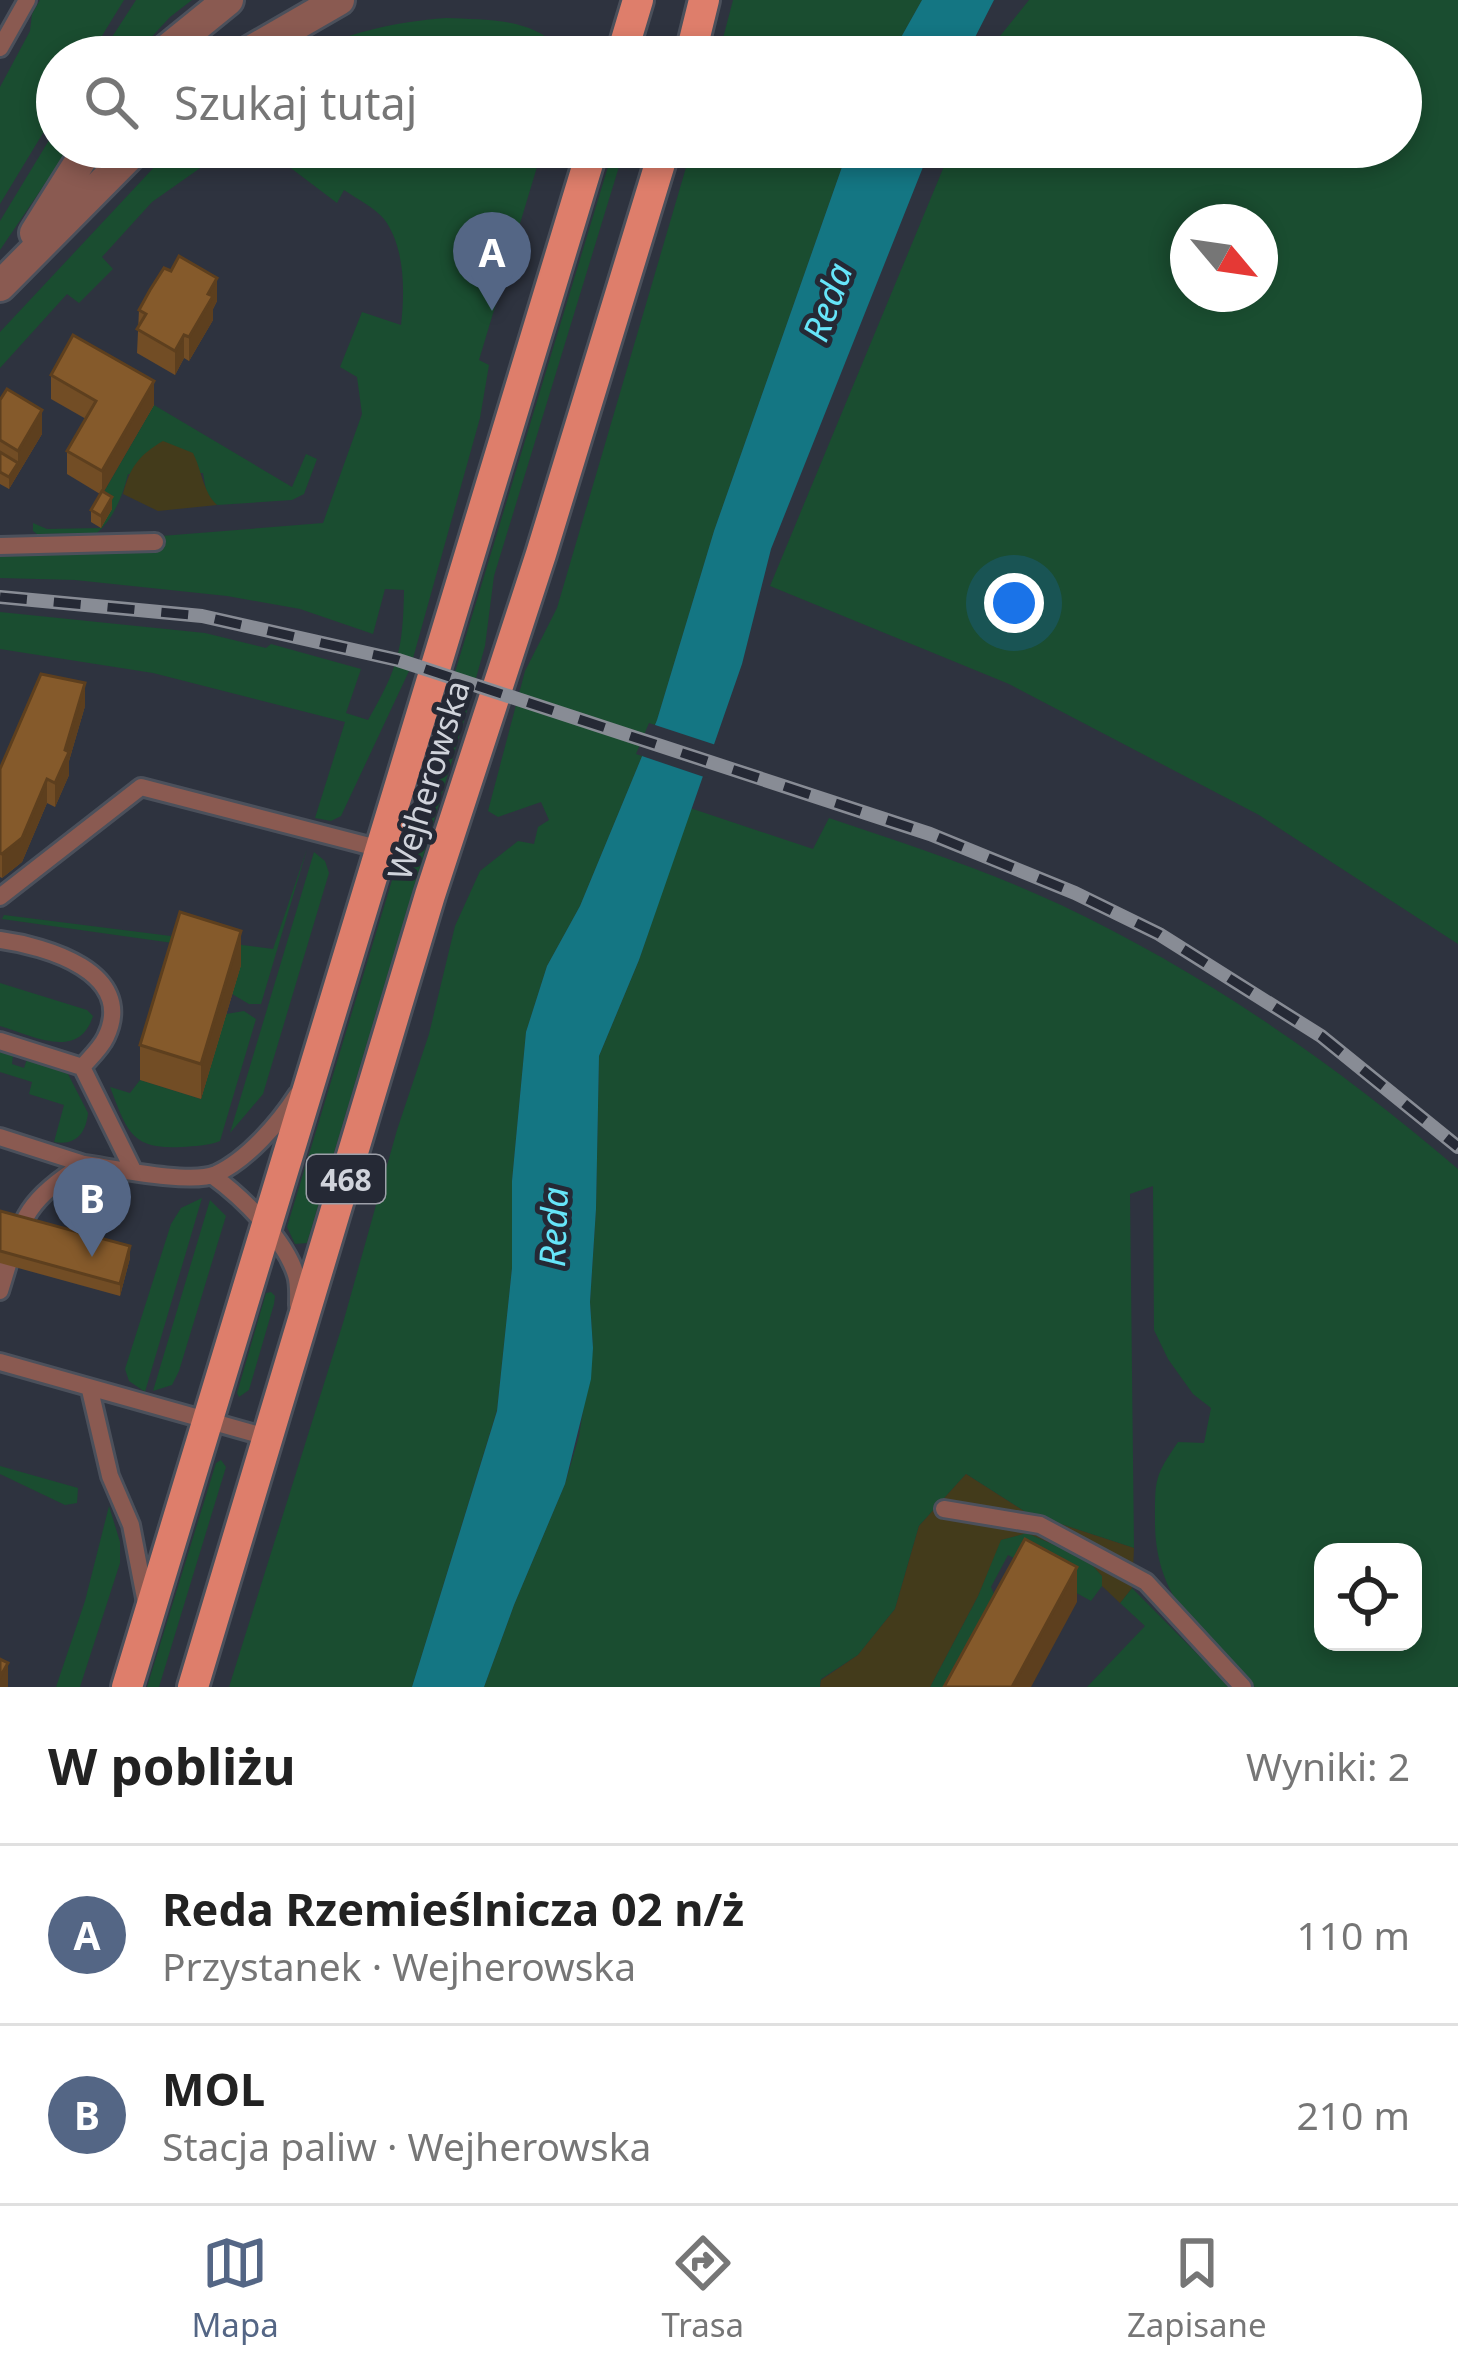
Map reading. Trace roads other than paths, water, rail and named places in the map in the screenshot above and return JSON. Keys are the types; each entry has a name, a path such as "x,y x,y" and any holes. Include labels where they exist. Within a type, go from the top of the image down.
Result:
{"main road":[{"path":"627,36 638,0"},
{"path":"694,36 701,1"},
{"name":"Wejherowska","path":"127,1687 586,168"},
{"name":"Wejherowska","path":"193,1687 430,895 541,554 658,168"}],"street":[{"path":"183,36 227,0"},
{"path":"276,36 339,0"},
{"path":"3,282 76,168"},
{"path":"3,282 117,168"}],"lane":[{"path":"0,48 27,0"},
{"path":"0,546 155,542"},
{"path":"0,897 141,787 381,849"},
{"path":"0,940 86,965 98,978 108,995 110,1016 106,1036 82,1067"},
{"path":"0,1041 82,1067 134,1172"},
{"path":"0,1137 84,1164 166,1176 213,1176 280,1118 316,1060"},
{"path":"0,1291 25,1214 54,1182 84,1164"},
{"path":"213,1176 238,1194 266,1227 296,1274 301,1334"},
{"path":"0,1362 270,1438"},
{"path":"90,1390 110,1476 131,1525 148,1620"},
{"path":"944,1509 1040,1525 1146,1582 1243,1687"}],"water":[{"path":"922,0 994,0 976,36 902,36"},
{"name":"Reda","path":"842,168 923,168 771,549 742,664 639,960 599,1056 591,1379 565,1484 484,1687 412,1687 497,1411 512,1268 512,1181 526,1032 547,966 580,906 657,720 714,531"}],"railway":[{"path":"0,597 202,616 398,660 930,834 1075,893 1159,934 1321,1036 1458,1147"}],"place":[{"name":"Reda Rzemieślnicza 02 n/ż","path":"492,311"},
{"name":"MOL","path":"92,1257"}]}
